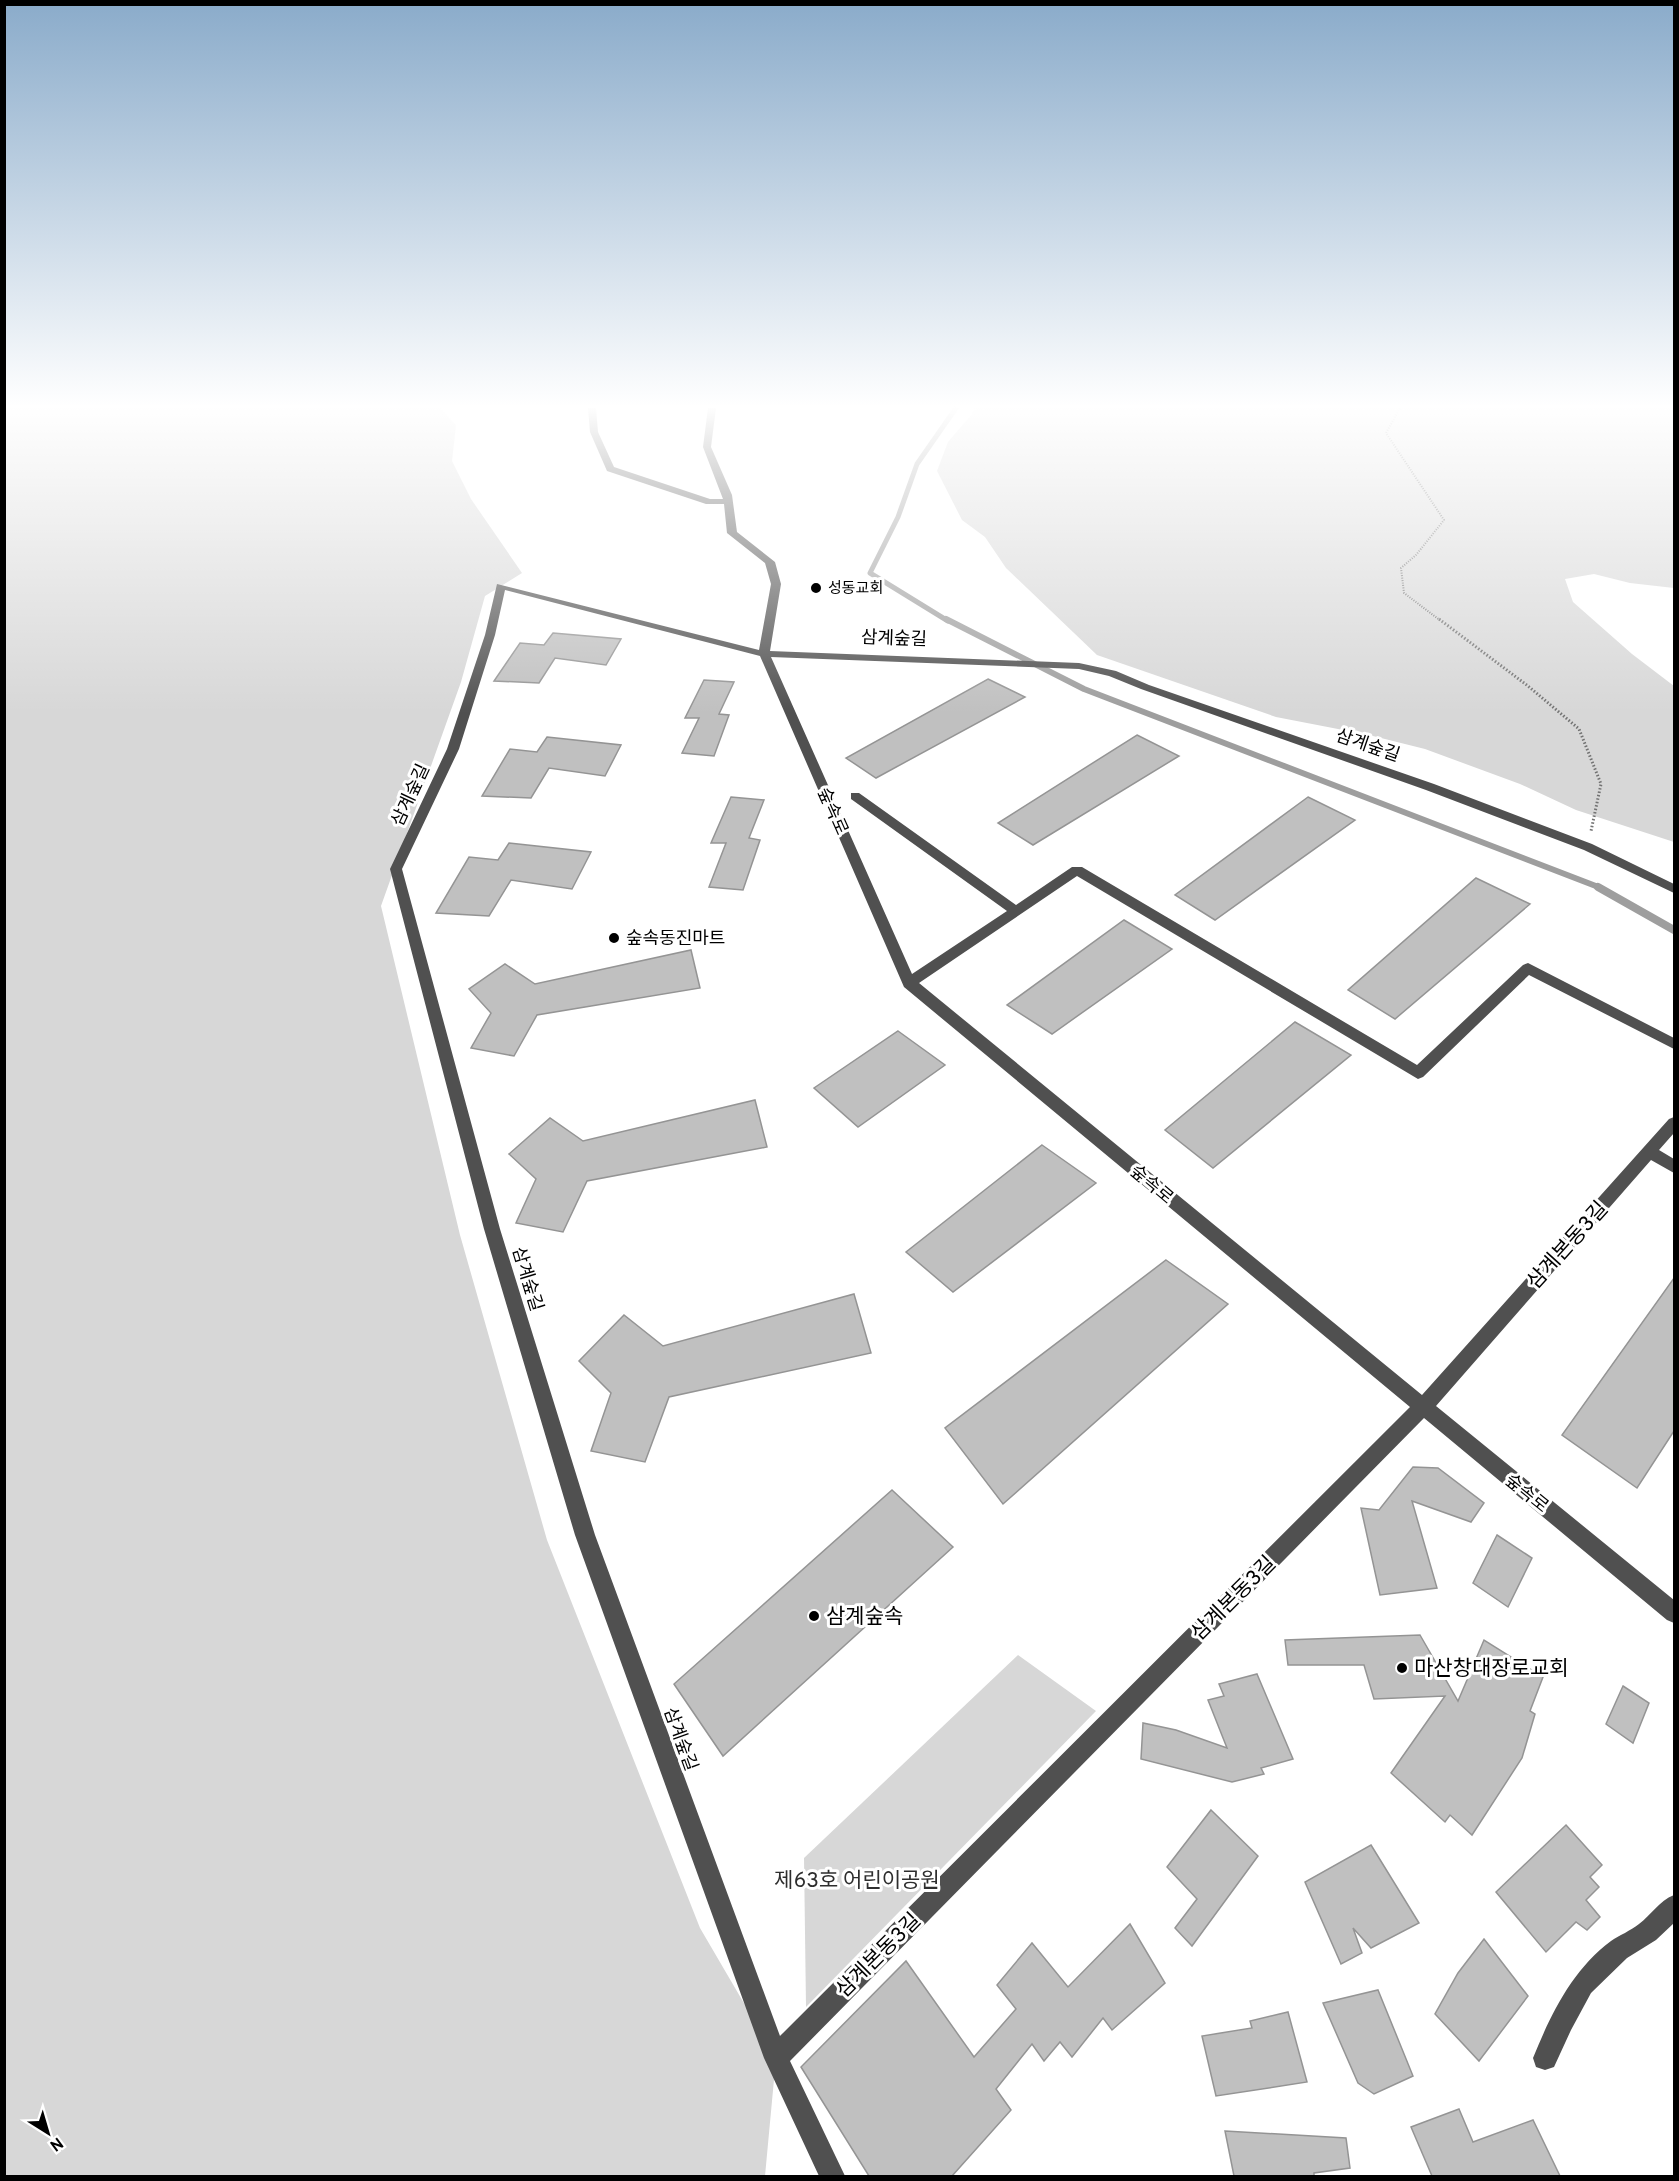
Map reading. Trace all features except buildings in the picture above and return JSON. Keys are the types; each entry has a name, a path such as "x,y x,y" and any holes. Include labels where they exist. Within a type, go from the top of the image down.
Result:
{"street":[{"path":"729,510 732,533 770,562 776,584 764,654"},
{"name":"삼계숲길","path":"832,2176 776,2058 585,1535 492,1228 396,869 453,749 490,635 501,586 764,654 1006,662 1079,666 1112,673 1145,687 1430,787 1588,847 1674,889"},
{"name":"숲속로","path":"764,654 909,983 1422,1408 1674,1613"},
{"path":"855,796 1016,911"},
{"path":"909,983 1077,870 1418,1073 1528,968 1674,1044"},
{"name":"삼계본동3길","path":"776,2058 1422,1408 1674,1123"},
{"path":"1650,1152 1674,1167"},
{"path":"1545,2058 1562,2021 1583,1985 1619,1950 1647,1932 1674,1906"}],"path":[{"path":"1439,510 1444,520 1416,555 1401,568 1404,593 1528,686 1580,729 1601,784 1588,847"}],"green space":[{"path":"5,510 478,510 522,573 485,596 461,682 381,906 460,1235 547,1540 700,1928 776,2058 765,2176 5,2176"},
{"path":"957,510 1674,510 1674,588 1630,583 1594,574 1565,579 1573,602 1632,654 1674,686 1674,842 1576,810 1520,784 1425,749 1369,735 1276,717 1097,655 1006,568 985,537 962,520"},
{"name":"제63호 어린이공원","path":"1018,1655 1096,1711 806,2007 804,1858"}],"waterway":[{"path":"901,510 870,573 948,621"},
{"path":"946,619 1084,689 1601,888"},
{"path":"1598,887 1674,930"}],"place":[{"name":"성동교회","path":"816,588"},
{"name":"숲속동진마트","path":"614,938"},
{"name":"삼계숲속","path":"814,1616"},
{"name":"마산창대장로교회","path":"1402,1668"}]}
